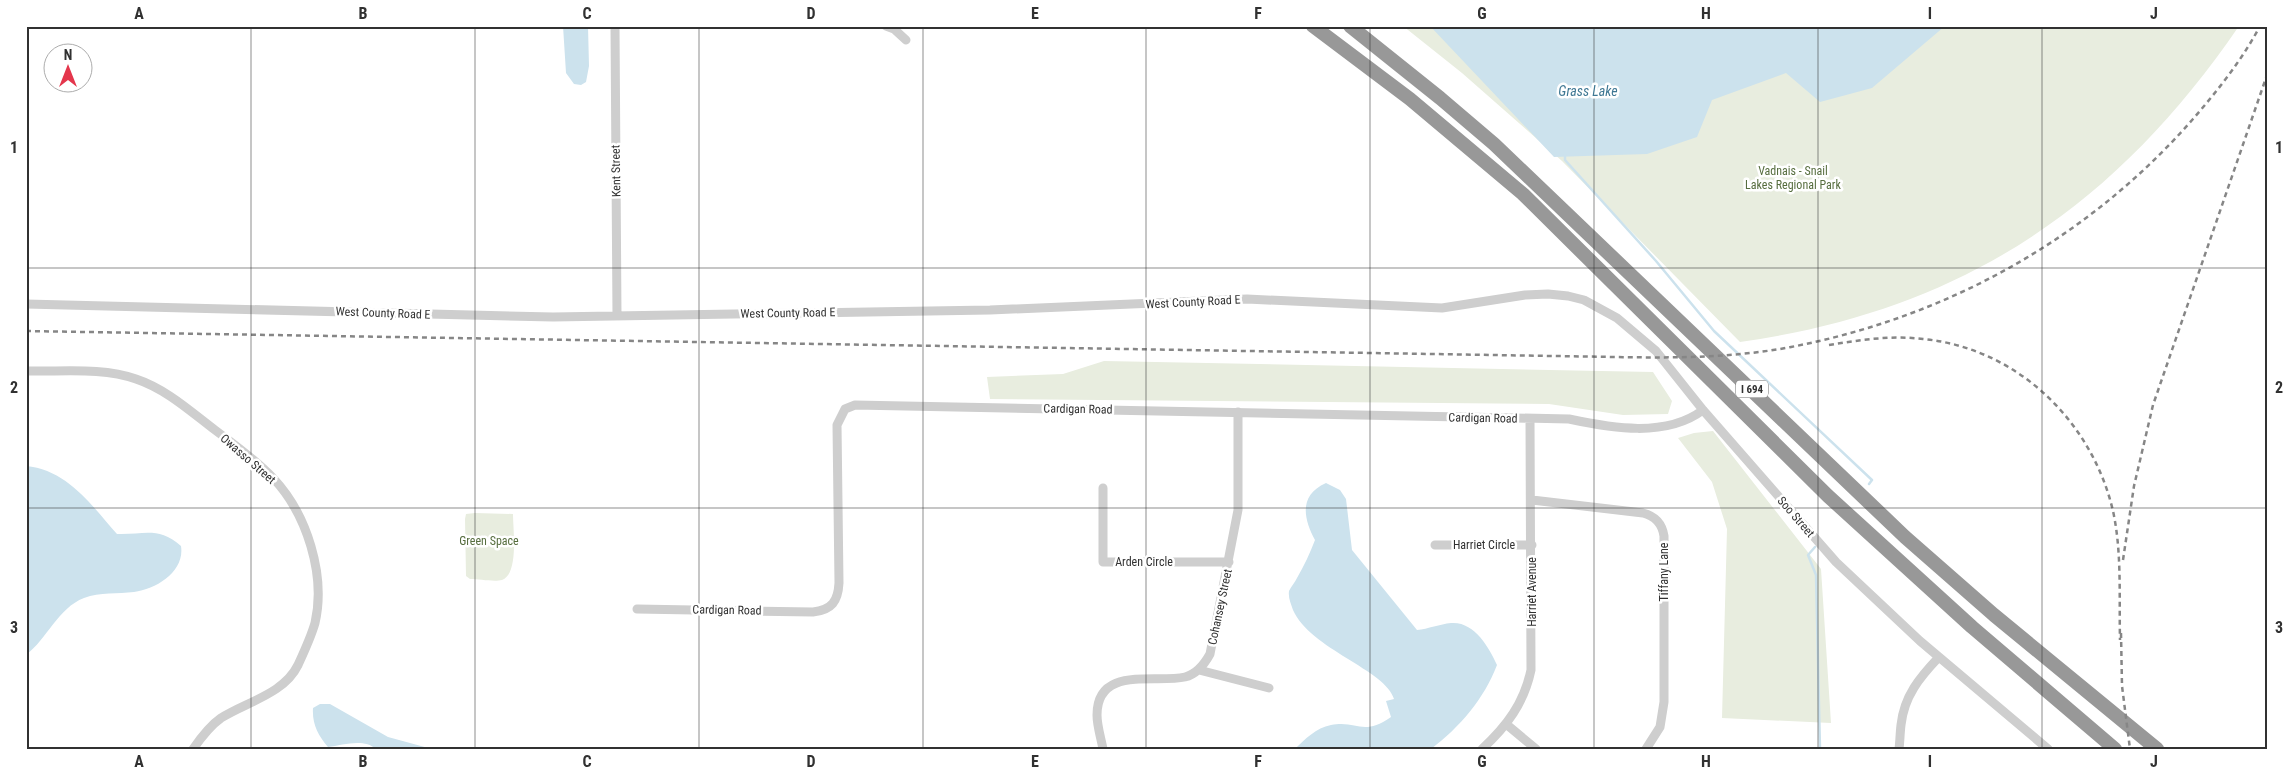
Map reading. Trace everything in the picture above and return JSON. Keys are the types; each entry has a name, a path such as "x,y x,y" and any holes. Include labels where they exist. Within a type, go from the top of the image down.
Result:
{"highway":[{"name":"I 694","path":"1313,26 1410,99 1523,194 1835,503 1965,621 2115,749"},
{"name":"I 694","path":"1350,26 1440,98 1501,151 1934,563 2157,749"}],"street":[{"name":"Kent Street","path":"615,26 617,316"},
{"path":"886,26 894,29 906,40"},
{"name":"West County Road E","path":"26,304 303,309 467,316 617,316 990,310 1247,299 1442,308 1548,294"},
{"name":"Soo Street","path":"1548,294 1584,300 1617,318 1656,351 1703,410 1836,562 1939,657 2048,749"},
{"name":"Owasso Street","path":"26,370 117,374 149,384 178,402 260,465 298,511 313,558 318,599 314,624 298,666 282,684 268,694 220,719 193,749"},
{"name":"Cardigan Road","path":"637,609 813,612 828,609 835,603 839,583 837,426 845,409 855,405 1569,419 1601,426 1636,428 1675,425 1692,418 1703,410"},
{"name":"Cohansey Street","path":"1199,670 1210,654 1238,510 1238,412"},
{"name":"Harriet Avenue","path":"1482,749 1506,724 1522,699 1531,670 1532,500 1530,419"},
{"name":"Arden Circle","path":"1103,488 1103,562 1229,562"},
{"name":"Tiffany Lane","path":"1532,500 1643,513 1656,519 1661,525 1664,536 1664,702 1660,727 1646,749"},
{"name":"Harriet Circle","path":"1435,545 1532,545"},
{"path":"1899,749 1900,726 1908,698 1914,686 1939,657"},
{"path":"1104,749 1097,714 1100,701 1107,689 1122,680 1186,677 1199,670 1269,688"},
{"path":"1506,724 1536,749"}],"green space":[{"name":"Vadnais - Snail Lakes Regional Park","path":"1403,26 2239,26 2191,91 2139,148 2084,198 2025,241 1962,277 1893,305 1819,327 1740,342 1562,161 1462,73"},
{"path":"1104,361 1653,372 1672,401 1668,414 1623,415 1549,404 990,399 987,377 1063,374"},
{"path":"1713,431 1821,569 1831,723 1722,718 1727,529 1712,482 1678,438 1694,433"},
{"name":"Green Space","path":"466,514 513,514 513,560 511,569 502,580 470,579 466,576 465,519"}],"water":[{"path":"563,26 588,26 589,66 586,82 581,85 574,84 566,73"},
{"name":"Grass Lake","path":"1430,26 1945,26 1872,88 1820,102 1786,73 1712,100 1697,137 1647,154 1554,157"},
{"path":"26,466 54,474 67,482 88,501 117,534 150,533 165,536 181,546 181,555 174,571 152,587 134,592 96,595 75,603 60,616 26,655"},
{"path":"1326,483 1340,490 1346,499 1352,550 1417,630 1451,623 1467,626 1480,636 1497,665 1492,677 1470,712 1431,749 1295,749 1311,734 1326,726 1348,724 1366,727 1381,723 1391,717 1386,701 1394,699 1388,688 1377,678 1330,648 1315,636 1302,624 1293,610 1289,591 1302,569 1315,540 1306,515 1307,501 1317,488"},
{"path":"320,704 330,704 388,737 432,749 376,749 359,743 328,747 319,734 314,719 313,708"}],"waterway":[{"path":"1565,155 1565,160 1656,261 1714,331 1872,480 1869,484"},
{"path":"1815,547 1808,555 1816,575 1820,749"}],"railway":[{"path":"26,331 1637,357 1681,357 1769,351 1849,334 1905,316 1959,293 2011,267 2061,236 2108,201 2152,162 2193,119 2229,74 2260,26"},
{"path":"2123,560 2134,486 2153,405 2267,75"},
{"path":"1829,345 1887,338 1923,339 1957,345 1989,357 2019,374 2045,395 2068,419 2088,447 2103,478 2113,511 2118,542 2120,640"},
{"path":"2121,633 2122,686 2130,749"}]}
